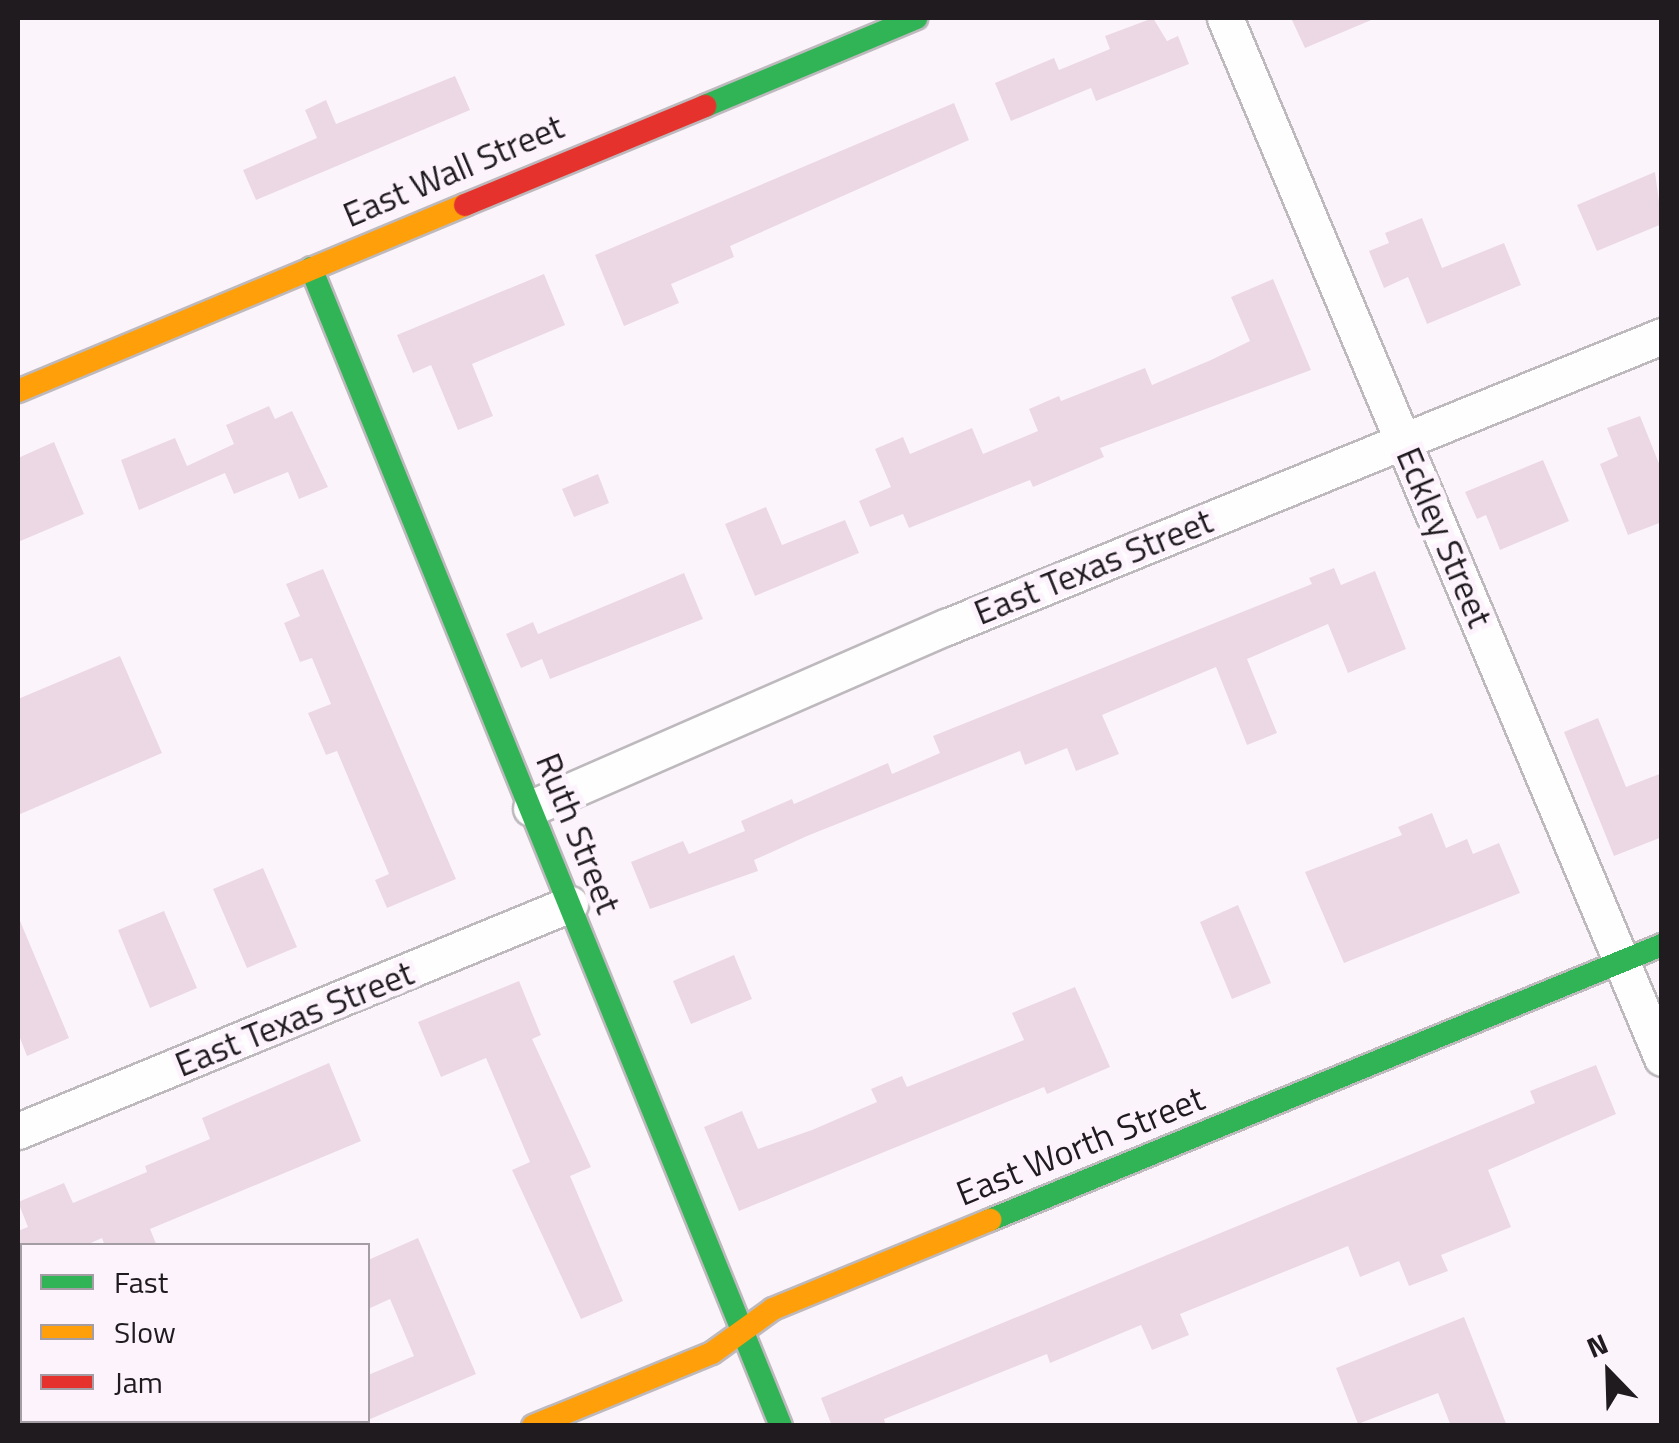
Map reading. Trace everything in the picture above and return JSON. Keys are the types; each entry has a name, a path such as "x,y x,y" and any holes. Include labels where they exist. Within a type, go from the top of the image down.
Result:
{"street":[{"name":"East Wall Street","path":"18,391 916,18"},
{"name":"Eckley Street","path":"1225,18 1662,1058"},
{"name":"Ruth Street","path":"311,268 781,1426"},
{"name":"East Texas Street","path":"531,808 1402,438 1662,336"},
{"name":"East Texas Street","path":"18,1131 570,904"},
{"name":"East Worth Street","path":"534,1426 712,1353 773,1308 1662,945"}],"building":[{"path":"1153,18 1167,41 1178,36 1189,64 1096,101 1091,88 1011,121 995,83 1054,58 1059,70 1110,49 1105,36"},
{"path":"1291,18 1376,18 1305,48"},
{"path":"455,76 470,110 256,200 243,170 317,138 305,110 326,100 336,124"},
{"path":"954,103 969,140 730,246 734,257 671,284 679,303 624,326 595,255"},
{"path":"1655,172 1662,224 1597,251 1577,205"},
{"path":"1422,218 1442,268 1504,243 1521,285 1427,324 1408,277 1384,288 1369,251 1389,243 1385,233"},
{"path":"544,274 565,325 472,364 493,416 458,430 431,365 413,373 397,335"},
{"path":"1273,279 1311,370 1100,448 1104,457 1033,487 1030,480 909,528 903,514 870,527 859,501 891,487 875,449 903,437 910,454 972,428 983,454 1038,431 1029,409 1059,396 1061,401 1145,368 1152,385 1211,360 1250,341 1231,297"},
{"path":"269,406 275,419 292,411 328,487 299,499 288,472 234,494 225,473 139,510 121,460 175,438 187,466 234,444 226,425"},
{"path":"1640,416 1662,471 1662,522 1628,535 1600,464 1618,456 1607,428"},
{"path":"54,442 84,514 18,542 18,458"},
{"path":"1543,460 1569,521 1500,550 1486,515 1477,519 1465,492"},
{"path":"598,474 609,503 574,517 562,489"},
{"path":"766,507 782,545 845,520 859,553 755,596 725,524"},
{"path":"1334,568 1341,585 1375,571 1406,649 1348,673 1328,624 1247,659 1277,733 1247,745 1216,667 1102,715 1119,754 1076,771 1067,748 1025,765 1020,751 754,860 758,871 650,909 631,862 683,841 689,854 745,831 741,821 792,799 794,804 888,763 892,774 940,753 933,736 1312,584 1309,578"},
{"path":"323,569 456,879 387,908 375,880 389,874 337,751 326,755 308,713 331,704 312,658 300,662 284,623 300,616 286,584"},
{"path":"684,573 703,619 550,679 542,659 521,668 506,634 533,622 538,634"},
{"path":"120,656 162,753 18,815 18,699"},
{"path":"1598,718 1626,787 1662,773 1662,837 1614,856 1564,732"},
{"path":"1432,813 1446,848 1467,839 1473,854 1499,843 1520,893 1344,963 1305,872 1402,835 1398,827"},
{"path":"263,868 297,947 247,968 213,889"},
{"path":"1238,905 1271,983 1232,999 1200,922"},
{"path":"164,911 197,988 150,1008 118,930"},
{"path":"18,916 69,1038 27,1056 18,1033"},
{"path":"734,955 752,999 691,1024 673,981"},
{"path":"519,981 541,1035 532,1039 591,1167 570,1176 623,1301 581,1319 512,1170 530,1162 486,1058 441,1077 418,1022"},
{"path":"1075,987 1110,1067 1047,1094 1044,1087 739,1211 704,1127 742,1111 758,1149 812,1130 877,1102 871,1089 902,1076 907,1087 1024,1040 1012,1013"},
{"path":"329,1063 361,1141 150,1229 156,1243 104,1243 102,1238 91,1243 18,1246 18,1231 28,1227 18,1202 64,1183 73,1203 147,1172 145,1166 210,1139 202,1118"},
{"path":"1596,1065 1616,1114 1488,1170 1511,1227 1441,1255 1448,1271 1409,1286 1399,1261 1360,1277 1348,1246 1180,1314 1189,1335 1152,1350 1141,1325 1050,1363 1047,1354 884,1419 886,1426 832,1426 821,1398 1535,1103 1530,1091"},
{"path":"418,1238 476,1374 370,1419 370,1374 414,1356 390,1299 370,1308 370,1259"},
{"path":"1464,1317 1507,1426 1451,1426 1438,1393 1358,1424 1336,1368"}],"traffic: fast":[{"path":"705,106 916,18"},
{"path":"311,268 781,1426"},
{"path":"990,1220 1662,945"}],"traffic: slow":[{"path":"18,391 465,205"},
{"path":"533,1426 712,1353 773,1309 990,1220"}],"traffic: jam":[{"path":"465,205 705,106"}]}
